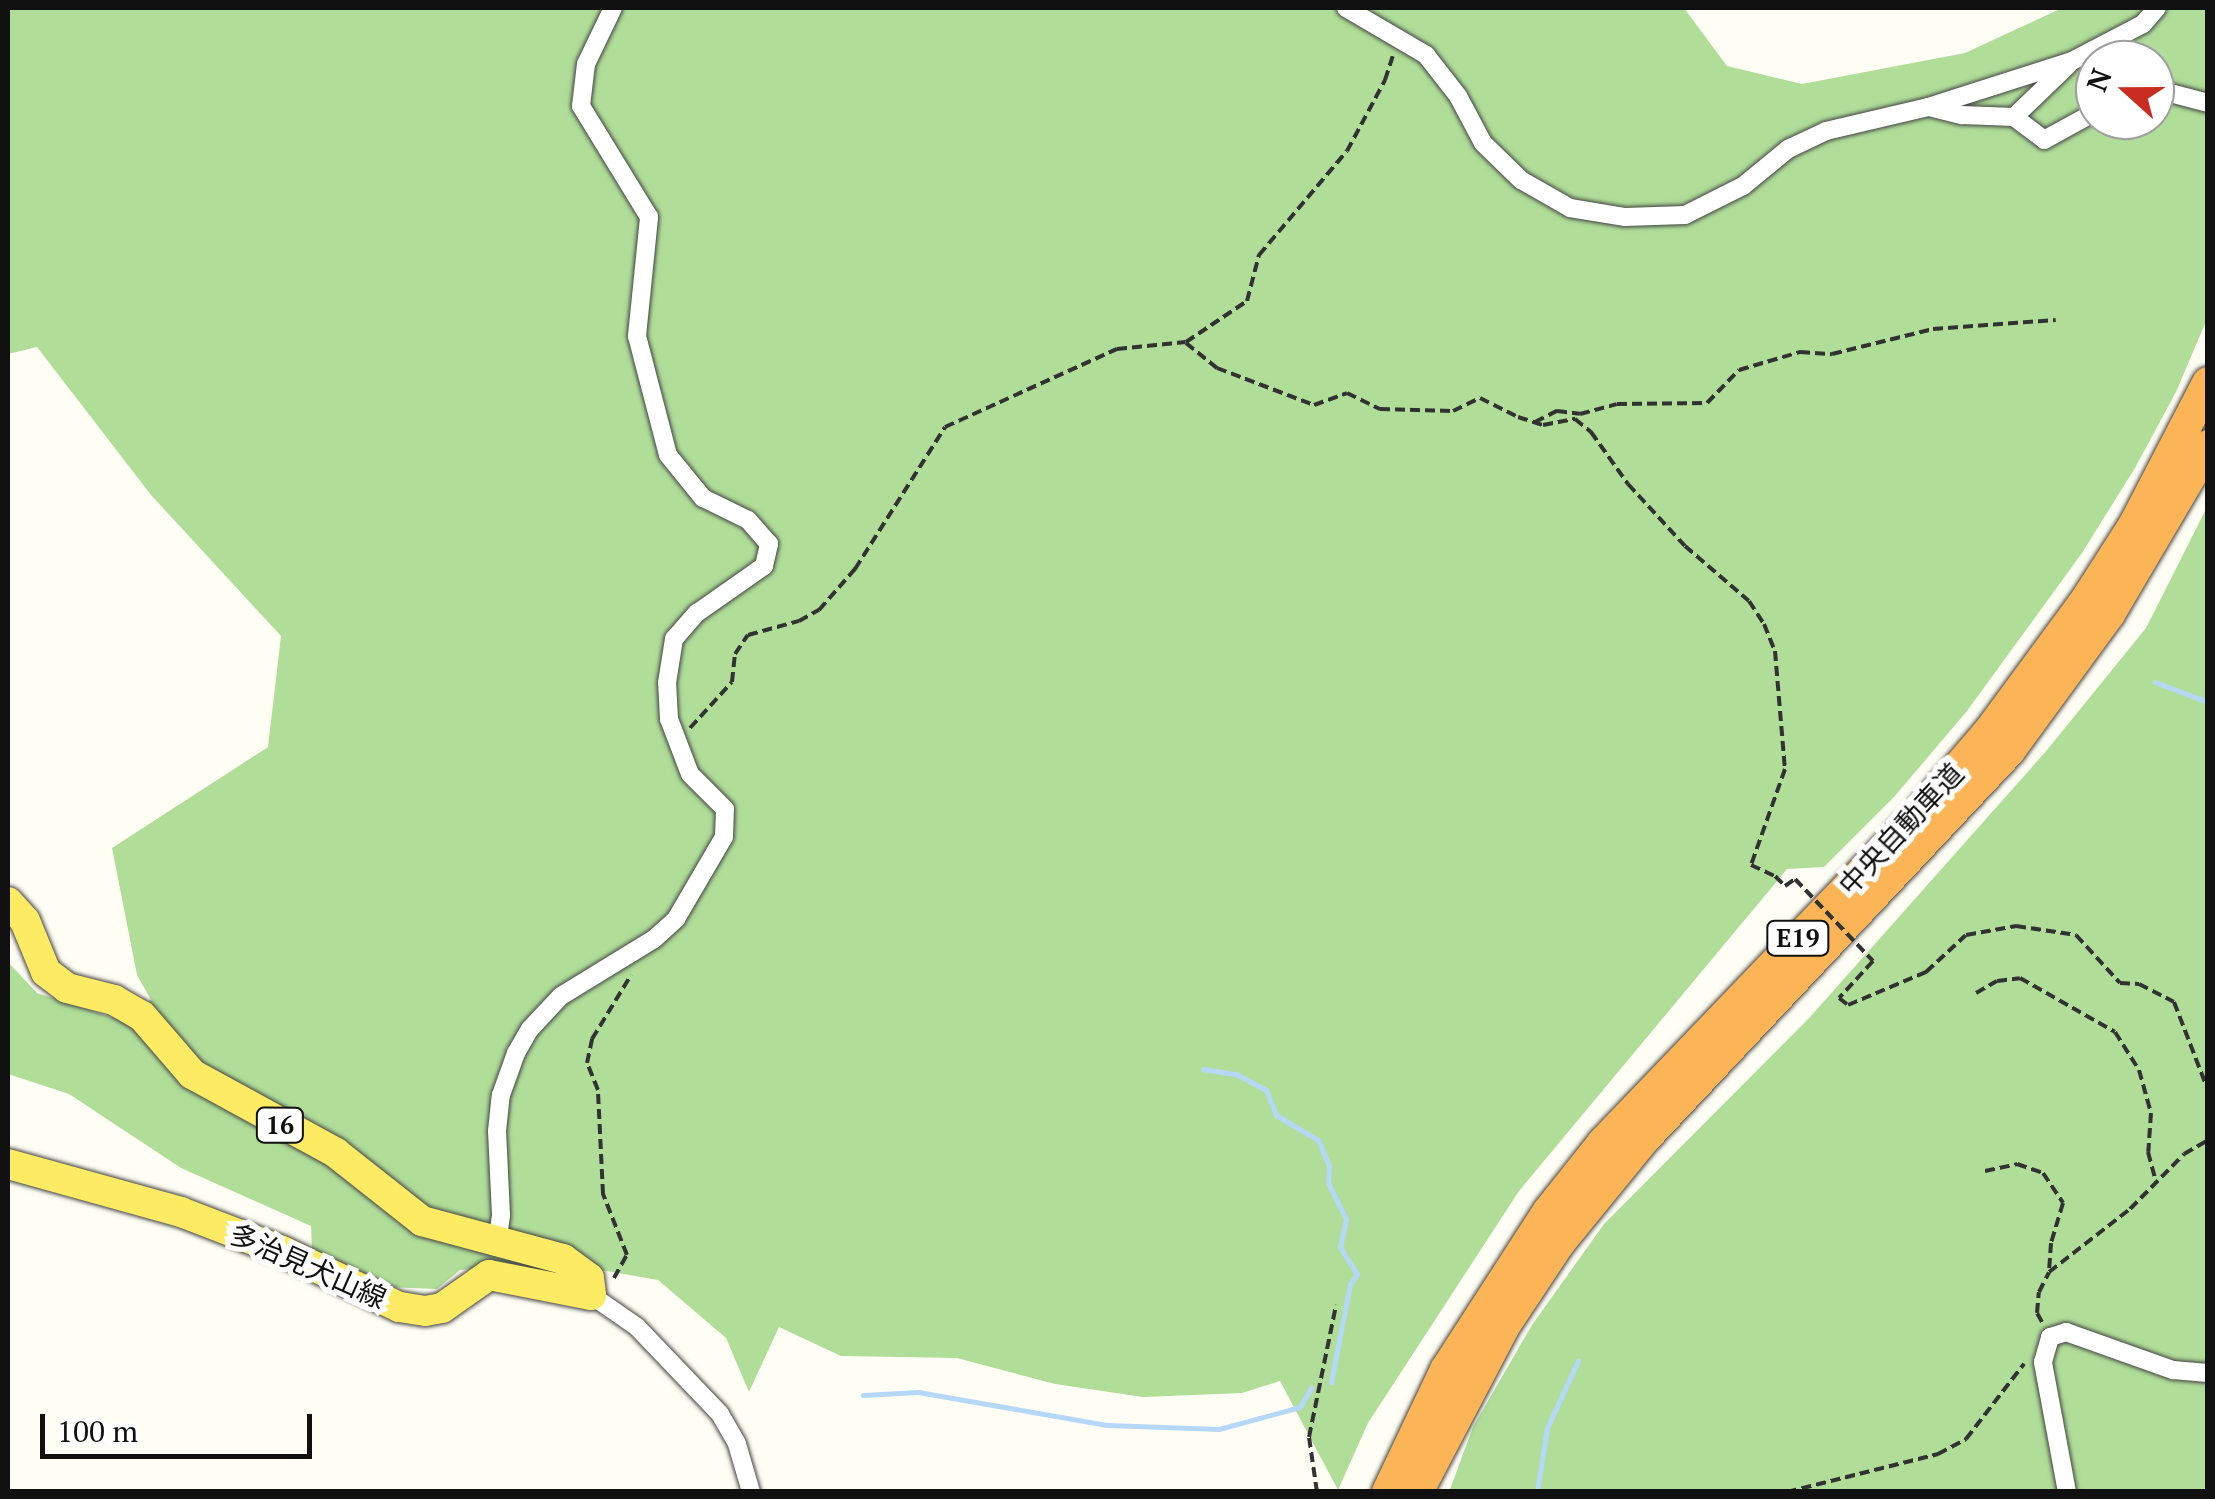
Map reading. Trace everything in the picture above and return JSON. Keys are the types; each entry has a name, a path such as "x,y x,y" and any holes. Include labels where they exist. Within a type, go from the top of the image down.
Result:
{"highway":[{"name":"中央自動車道","path":"1388,1492 1446,1370 1548,1211 1603,1143 1919,813 1989,732 2106,569 2208,383"},
{"name":"中央自動車道","path":"1417,1492 1504,1326 1559,1242 1643,1140 2009,751 2109,614 2208,446"}],"main road":[{"name":"16","path":"8,902 25,922 46,972 67,988 114,1000 142,1016 192,1074 336,1153 422,1222 563,1259 588,1278 591,1295"},
{"name":"多治見犬山線","path":"8,1164 181,1212 282,1251 399,1307 426,1311 442,1308 489,1275 591,1295"}],"street":[{"path":"497,1244 501,1215 496,1131 502,1095 523,1041 582,979 654,939 676,920 724,837 725,809 690,774 669,719 668,683 674,639 697,613 764,566 769,544 748,520 703,498 668,455 637,336 649,217 581,106 586,64 613,8"},
{"path":"1346,8 1426,55 1458,96 1483,143 1521,180 1570,208 1625,217 1685,215 1743,186 1788,149 1826,131 1928,107 2072,61 2143,24 2157,8"},
{"path":"2014,117 2072,61"},
{"path":"2175,95 2208,104"},
{"path":"1928,107 1962,115 2014,117 2044,140 2075,123"},
{"path":"591,1295 637,1327 720,1414 738,1444 751,1492"},
{"path":"2067,1492 2042,1362 2050,1338 2066,1332 2173,1370 2208,1372"}],"path":[{"path":"678,741 732,682 735,654 748,635 800,621 819,610 856,569 945,426 1118,348 1186,342 1247,301 1260,255 1347,152 1385,80 1396,36"},
{"path":"1535,422 1557,411 1580,414 1617,404 1707,403 1738,370 1800,352 1832,354 1933,329 2056,320"},
{"path":"1186,342 1217,368 1314,404 1347,394 1380,409 1452,411 1480,398 1535,422 1576,420 1591,432 1628,484 1685,546 1750,601 1764,624 1775,652 1785,768 1750,866 1775,876 1786,886 1795,879 1873,961 1839,998 1848,1005 1926,972 1966,935 2016,926 2076,935 2120,984 2139,984 2174,1002 2208,1090"},
{"path":"591,1295 617,1276 627,1255 603,1194 598,1090 586,1063 592,1039 636,969"},
{"path":"1976,993 1997,980 2020,978 2114,1032 2139,1070 2151,1114 2148,1152 2156,1182"},
{"path":"2049,1272 2130,1209 2184,1154 2208,1140"},
{"path":"1787,1492 1938,1454 1966,1438 2050,1338 2037,1314 2062,1203 2043,1173 2016,1164 1986,1171"},
{"path":"1317,1492 1309,1437 1336,1305"}],"green space":[{"path":"8,8 1684,8 1727,66 1802,84 1965,53 2062,8 2207,8 2207,319 2176,392 2135,468 2082,553 1967,711 1894,797 1824,867 1787,869 1519,1191 1368,1423 1338,1490 1280,1381 1242,1393 1143,1397 1055,1384 957,1358 841,1356 779,1327 749,1392 726,1338 658,1280 549,1261 460,1270 437,1289 387,1287 312,1249 311,1226 181,1168 69,1094 8,1074 8,962 37,993 113,1018 151,1000 137,975 112,848 268,747 281,636 151,495 37,347 8,354"},
{"path":"2207,507 2207,1491 1449,1492 1473,1427 1532,1325 1604,1224 1810,1017 2047,750 2146,628"}],"waterway":[{"path":"2155,682 2208,702"},
{"path":"1203,1069 1236,1074 1266,1090 1276,1115 1318,1140 1329,1166 1328,1183 1346,1219 1340,1247 1357,1274 1350,1284 1331,1382"},
{"path":"1537,1492 1547,1428 1578,1361"},
{"path":"863,1395 918,1392 1108,1425 1219,1429 1300,1407 1311,1388"}]}
